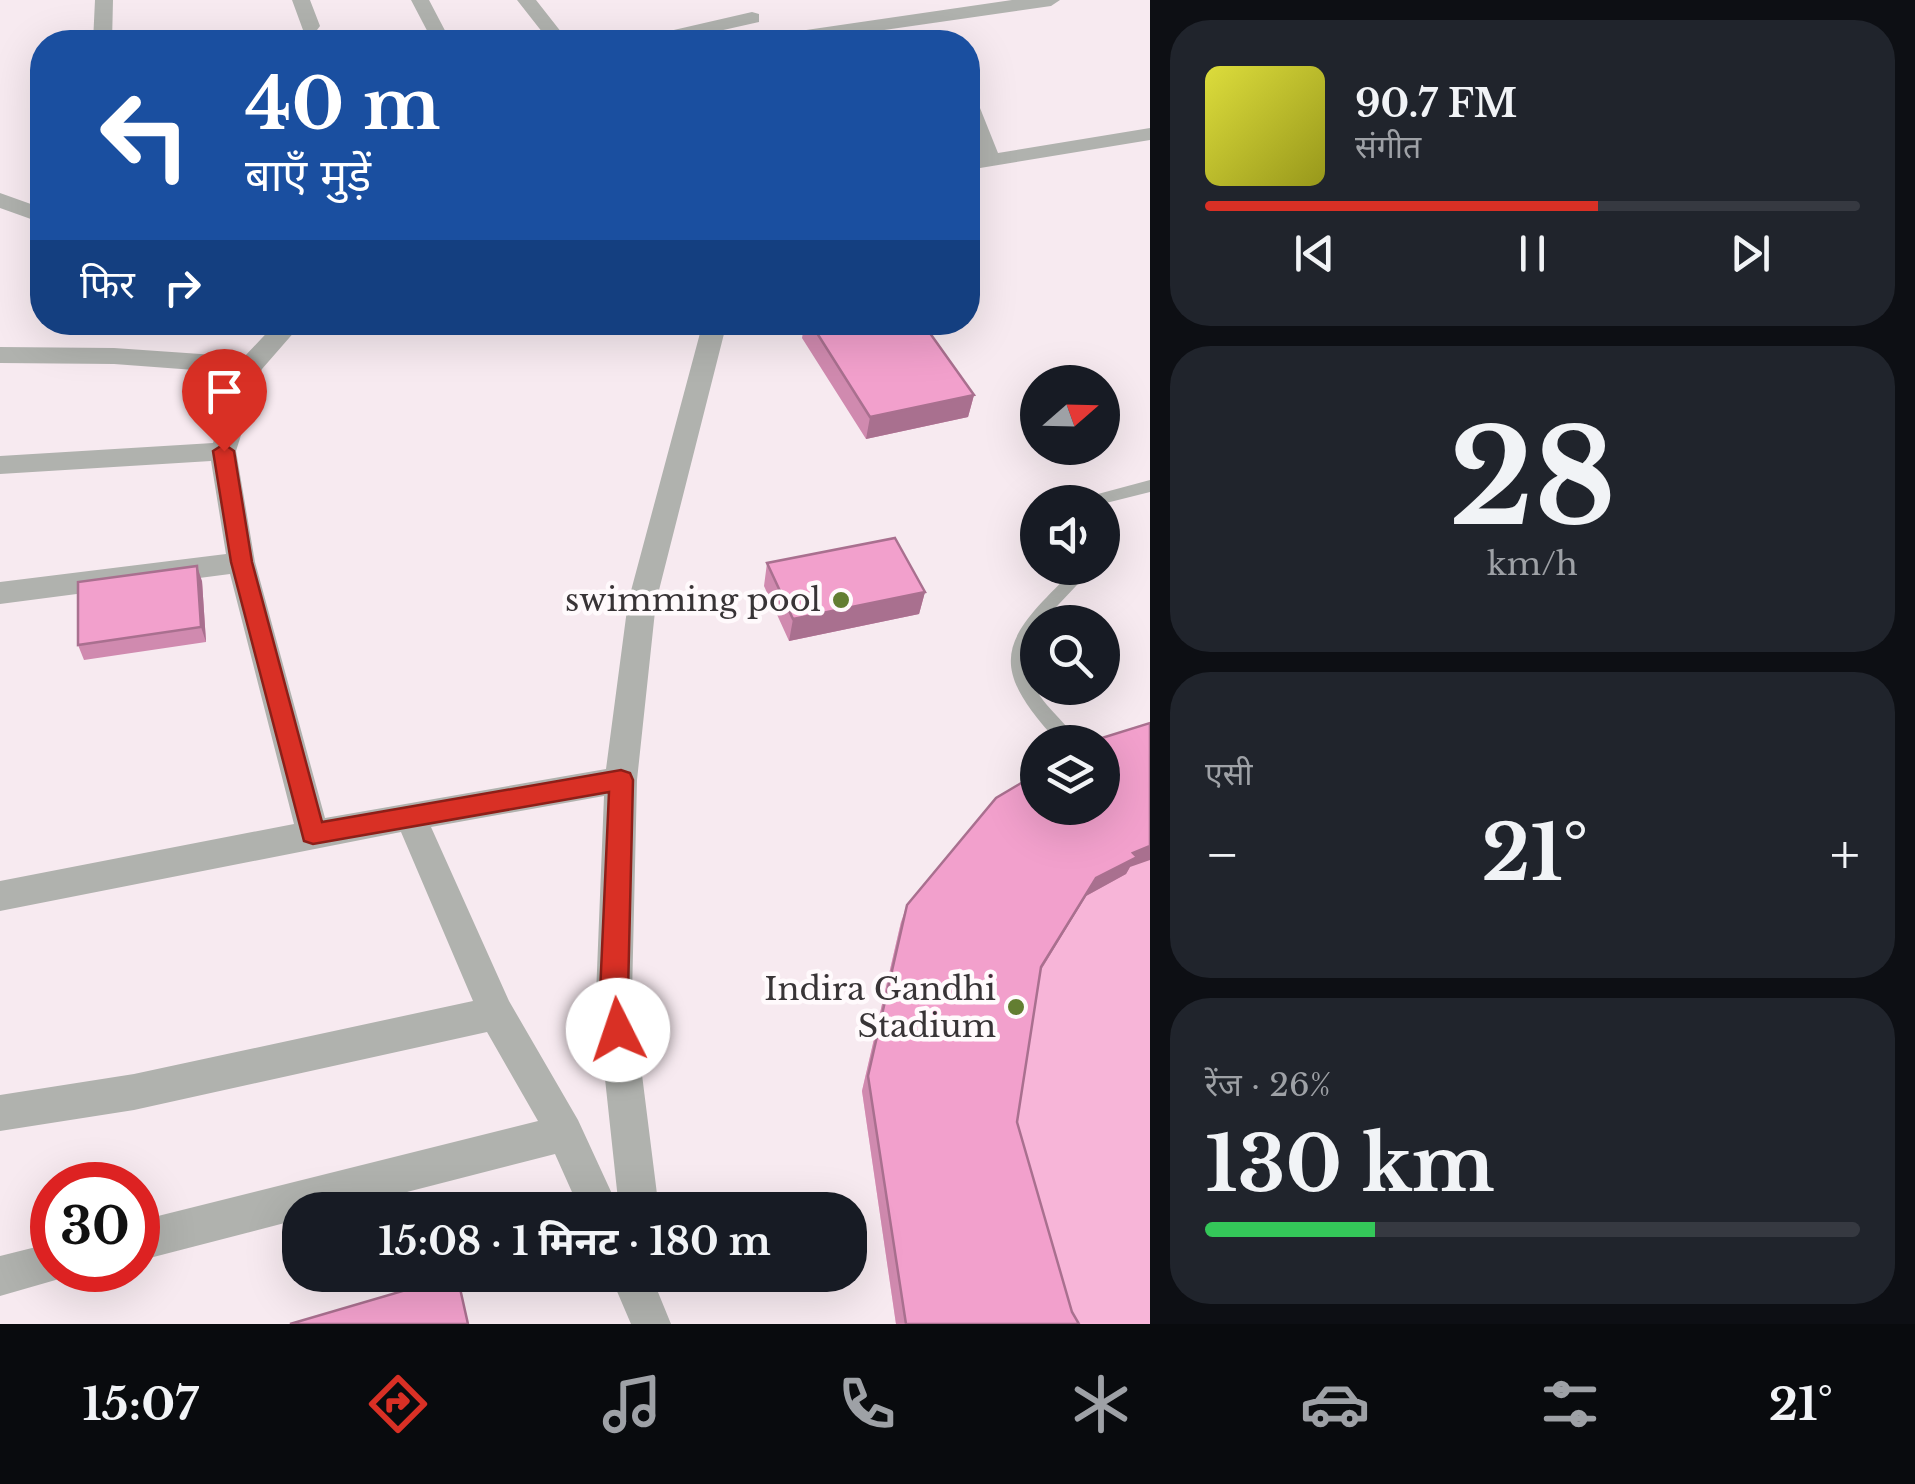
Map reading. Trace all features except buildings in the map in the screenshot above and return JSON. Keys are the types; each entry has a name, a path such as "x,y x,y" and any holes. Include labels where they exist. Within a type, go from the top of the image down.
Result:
{"street":[{"path":"104,0 104,30"},
{"path":"301,0 310,26"},
{"path":"420,0 436,30"},
{"path":"526,0 550,30"},
{"path":"738,0 758,30"},
{"path":"891,30 996,5 1050,0"},
{"path":"699,30 752,18"},
{"path":"934,19 938,30"},
{"path":"980,162 1150,134"},
{"path":"980,135 990,161"},
{"path":"0,200 30,211"},
{"path":"278,335 250,366 224,451 241,562 313,834"},
{"path":"636,1192 614,994 621,780 642,602 712,335"},
{"path":"0,355 114,356 250,366"},
{"path":"0,465 224,451"},
{"path":"0,594 241,562"},
{"path":"0,896 313,834 621,780"},
{"path":"410,818 496,1013 566,1133 592,1192"},
{"path":"0,1113 134,1092 496,1013"},
{"path":"160,1235 566,1133"},
{"path":"0,1276 30,1268"},
{"path":"638,1292 652,1323"},
{"path":"648,1292 652,1323"}],"lane":[{"path":"1120,494 1150,486"},
{"path":"1054,725 1035,704 1018,676 1016,664 1036,619 1069,585"}],"shaded area":[{"name":"Indira Gandhi Stadium","path":"1150,738 1150,1324 896,1324 862,1091 901,922 988,816 1020,811 1020,825 1120,825 1120,782"}],"place":[{"name":"swimming pool","path":"841,600"},
{"name":"Indira Gandhi Stadium","path":"1016,1007"}],"route":[{"path":"224,451 241,562 313,834 621,780 614,994 618,1030"}]}
